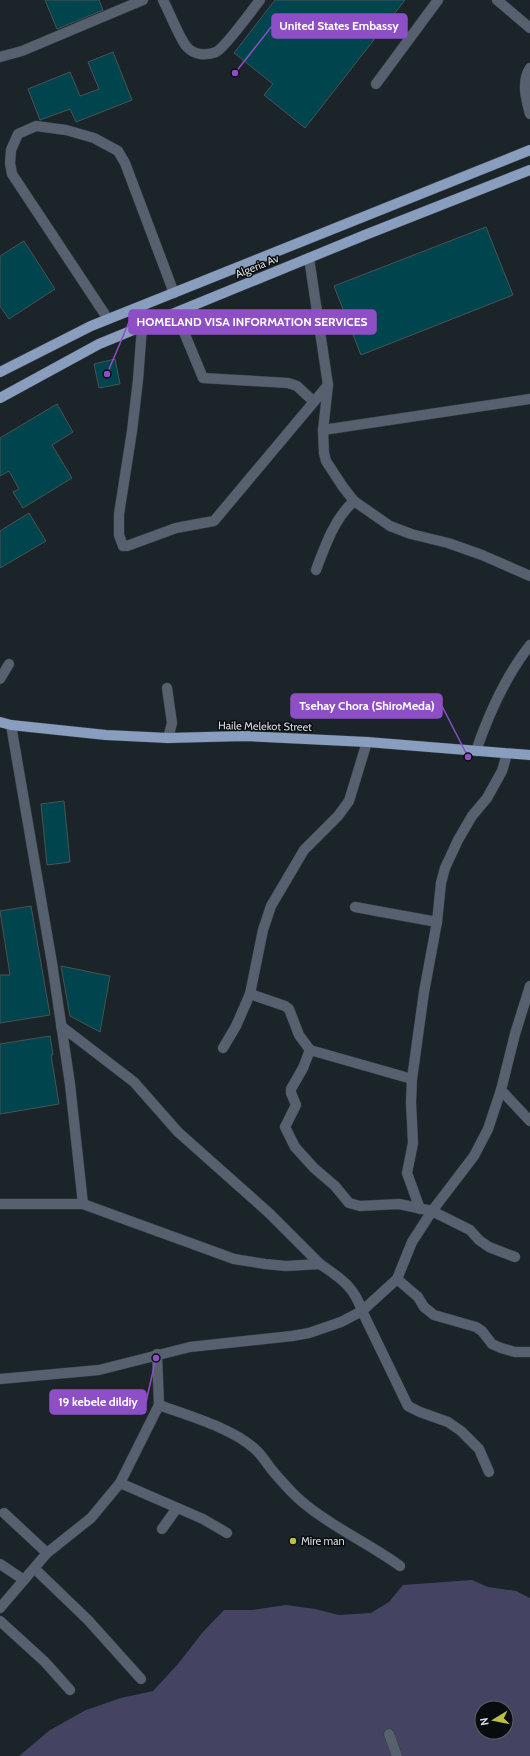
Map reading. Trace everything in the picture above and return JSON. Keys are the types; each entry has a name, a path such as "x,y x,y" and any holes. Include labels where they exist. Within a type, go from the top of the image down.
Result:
{"main road":[{"name":"Algeria Av","path":"0,372 108,319 530,150"},
{"name":"Algeria Av","path":"0,398 99,344 530,170"},
{"name":"Haile Melekot Street","path":"0,722 12,725 106,735 168,738 245,736 367,742 530,755"}],"street":[{"path":"0,57 22,51 143,0"},
{"path":"163,0 187,46 195,53 204,54 216,52 225,45 260,0"},
{"path":"376,84 438,0"},
{"path":"497,0 530,28"},
{"path":"530,68 525,78 525,91 530,113"},
{"path":"108,319 12,174 10,163 11,150 18,134 27,129 36,126 66,130 94,138 118,150 125,163 174,293"},
{"path":"310,258 328,385 323,430 326,461 354,501 390,526 411,534 482,555 530,576"},
{"path":"176,313 203,378 288,383 297,386 313,401"},
{"path":"142,327 133,424 119,514 119,535 123,546 127,546 176,528 214,521 313,401 328,385"},
{"path":"323,430 530,399"},
{"path":"316,570 327,542 341,516 354,501"},
{"path":"476,751 484,727 499,693 516,662 530,645"},
{"path":"0,679 9,664"},
{"path":"167,688 172,723 168,738"},
{"path":"12,725 61,1026 83,1204"},
{"path":"223,1048 236,1026 250,994 263,930 271,906 304,850 338,816 349,801 367,742"},
{"path":"420,1209 407,1173 413,1143 411,1102 412,1079 424,992 437,922 441,884 445,868 458,840 502,771 507,754"},
{"path":"356,907 437,922"},
{"path":"0,1379 99,1370 139,1361 157,1354 190,1347 309,1333 341,1322 362,1311 397,1279 412,1242 432,1211 474,1156 488,1129 502,1090 514,1034 530,986"},
{"path":"250,994 290,1009 300,1035 310,1050 412,1079"},
{"path":"61,1026 134,1082 178,1132 269,1213 320,1264 351,1288 358,1298 362,1311 408,1406 448,1422 461,1430 479,1449 489,1472"},
{"path":"310,1050 303,1068 291,1089 296,1105 285,1127 294,1147 314,1168 335,1186 349,1203 360,1206 399,1204 432,1211 470,1230 479,1240 489,1247 515,1257"},
{"path":"502,1090 530,1121"},
{"path":"0,1204 83,1204 234,1259 286,1266 320,1264"},
{"path":"397,1279 418,1297 424,1306 434,1314 476,1326 492,1344 501,1348 515,1352 530,1352"},
{"path":"0,1608 47,1553 91,1518 120,1483 159,1405 157,1354"},
{"path":"159,1405 215,1425 248,1444 256,1450 289,1490 305,1505 322,1517 379,1551 400,1566"},
{"path":"120,1483 203,1519 227,1533"},
{"path":"162,1529 177,1508"},
{"path":"4,1513 47,1553"},
{"path":"0,1564 24,1580"},
{"path":"35,1568 96,1629 141,1679"},
{"path":"0,1621 44,1662 70,1690"},
{"path":"388,1734 397,1756"}],"shaded area":[{"path":"472,1580 488,1587 516,1591 530,1598 530,1756 19,1756 50,1730 86,1710 121,1698 153,1691 178,1664 202,1633 224,1610 252,1610 286,1605 315,1609 339,1615 371,1613 389,1602 403,1585"}],"building":[{"path":"45,0 99,0 103,10 57,29"},
{"path":"275,0 405,0 305,128 264,95 273,84 234,53"},
{"path":"113,52 132,100 76,122 70,109 40,120 28,89 70,72 80,96 99,89 88,62"},
{"path":"486,227 513,295 361,355 334,286"},
{"path":"24,241 55,289 9,319 0,306 0,256"},
{"path":"115,359 120,384 99,388 94,364"},
{"path":"57,404 73,432 52,445 72,478 23,508 13,492 19,489 9,471 0,476 0,438"},
{"path":"29,513 46,541 0,568 0,531"},
{"path":"64,801 70,862 47,865 41,804"},
{"path":"31,906 50,1015 0,1023 0,975 10,975 0,911"},
{"path":"61,966 110,976 100,1032 70,1016"},
{"path":"50,1036 53,1055 51,1055 59,1104 0,1114 0,1044"}],"place":[{"name":"United States Embassy","path":"235,73"},
{"name":"HOMELAND VISA INFORMATION SERVICES","path":"107,374"},
{"name":"Tsehay Chora (ShiroMeda)","path":"468,757"},
{"name":"19 kebele dildiy","path":"156,1358"},
{"name":"Mire man","path":"293,1541"}]}
